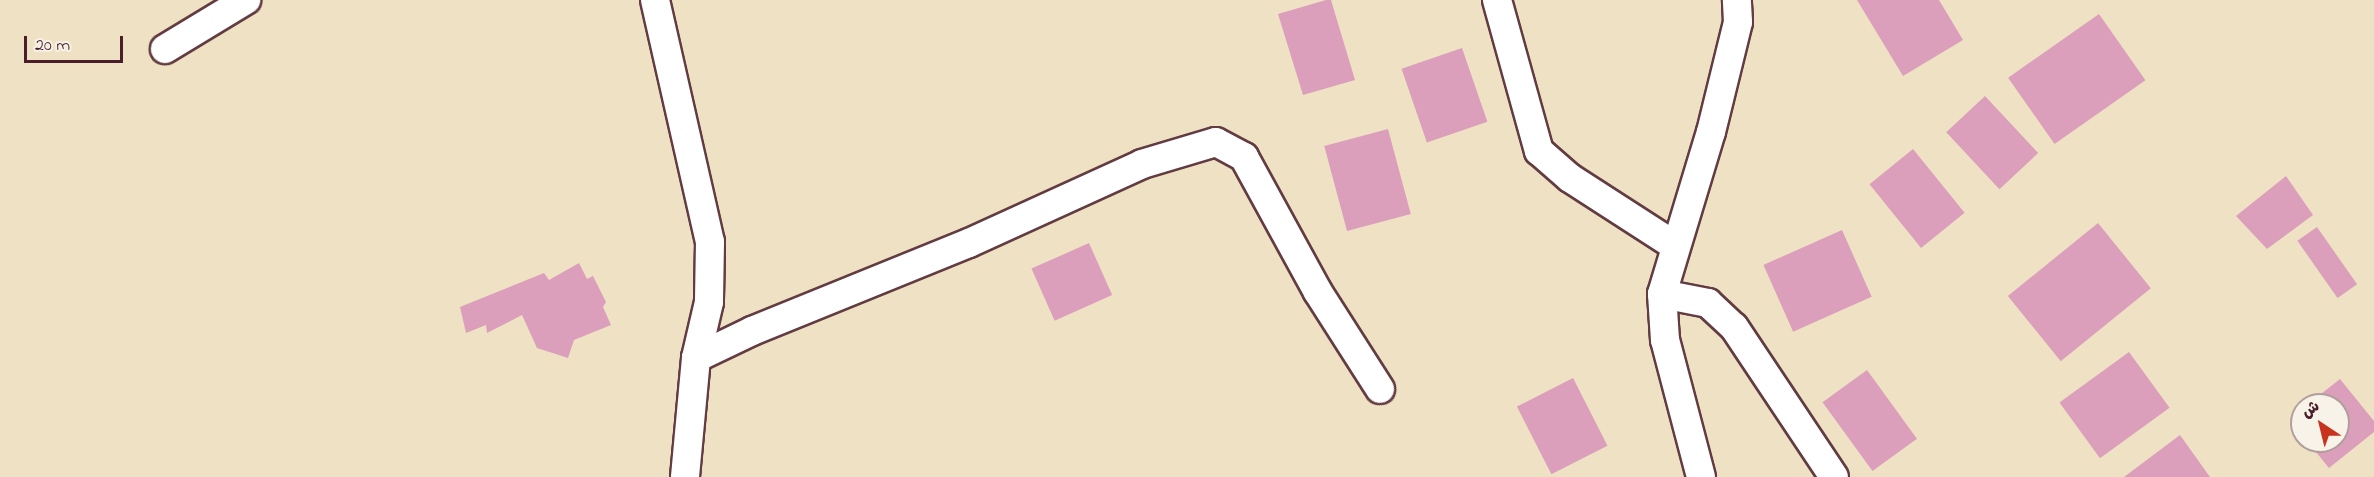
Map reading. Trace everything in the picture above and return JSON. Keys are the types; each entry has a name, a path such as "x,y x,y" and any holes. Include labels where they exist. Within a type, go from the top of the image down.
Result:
{"street":[{"path":"165,49 246,0"},
{"path":"655,0 710,242 709,302 696,358 685,477"},
{"path":"1497,0 1539,150 1570,178 1674,245"},
{"path":"1701,477 1665,340 1662,294 1674,245 1711,132 1738,22 1737,0"},
{"path":"696,358 753,331 969,243 1142,164 1216,142 1244,158 1318,292 1380,389"},
{"path":"1662,294 1708,303 1734,327 1834,477"}],"building":[{"path":"1331,0 1355,80 1303,95 1278,14"},
{"path":"1857,0 1939,0 1963,40 1903,76"},
{"path":"2099,14 2145,80 2055,144 2008,78"},
{"path":"1462,48 1487,122 1427,143 1401,69"},
{"path":"1985,96 2038,153 1999,189 1946,132"},
{"path":"1388,129 1411,214 1347,231 1324,146"},
{"path":"1913,149 1965,213 1921,248 1869,184"},
{"path":"2286,176 2313,215 2267,249 2236,216"},
{"path":"2098,223 2151,288 2061,361 2008,296"},
{"path":"2317,227 2357,284 2337,298 2297,241"},
{"path":"1842,230 1872,297 1793,332 1763,265"},
{"path":"1089,243 1112,295 1055,321 1031,269"},
{"path":"579,263 587,279 593,276 606,302 603,307 611,325 574,340 568,358 537,348 522,315 487,333 486,325 466,333 460,307 544,273 549,280"},
{"path":"2129,352 2170,408 2100,458 2059,403"},
{"path":"1867,370 1917,439 1872,471 1823,402"},
{"path":"1573,378 1608,446 1551,474 1517,407"},
{"path":"2340,379 2374,421 2374,432 2350,451 2350,393 2322,393"},
{"path":"2180,435 2210,477 2124,477"},
{"path":"2317,453 2348,453 2329,468"}]}
